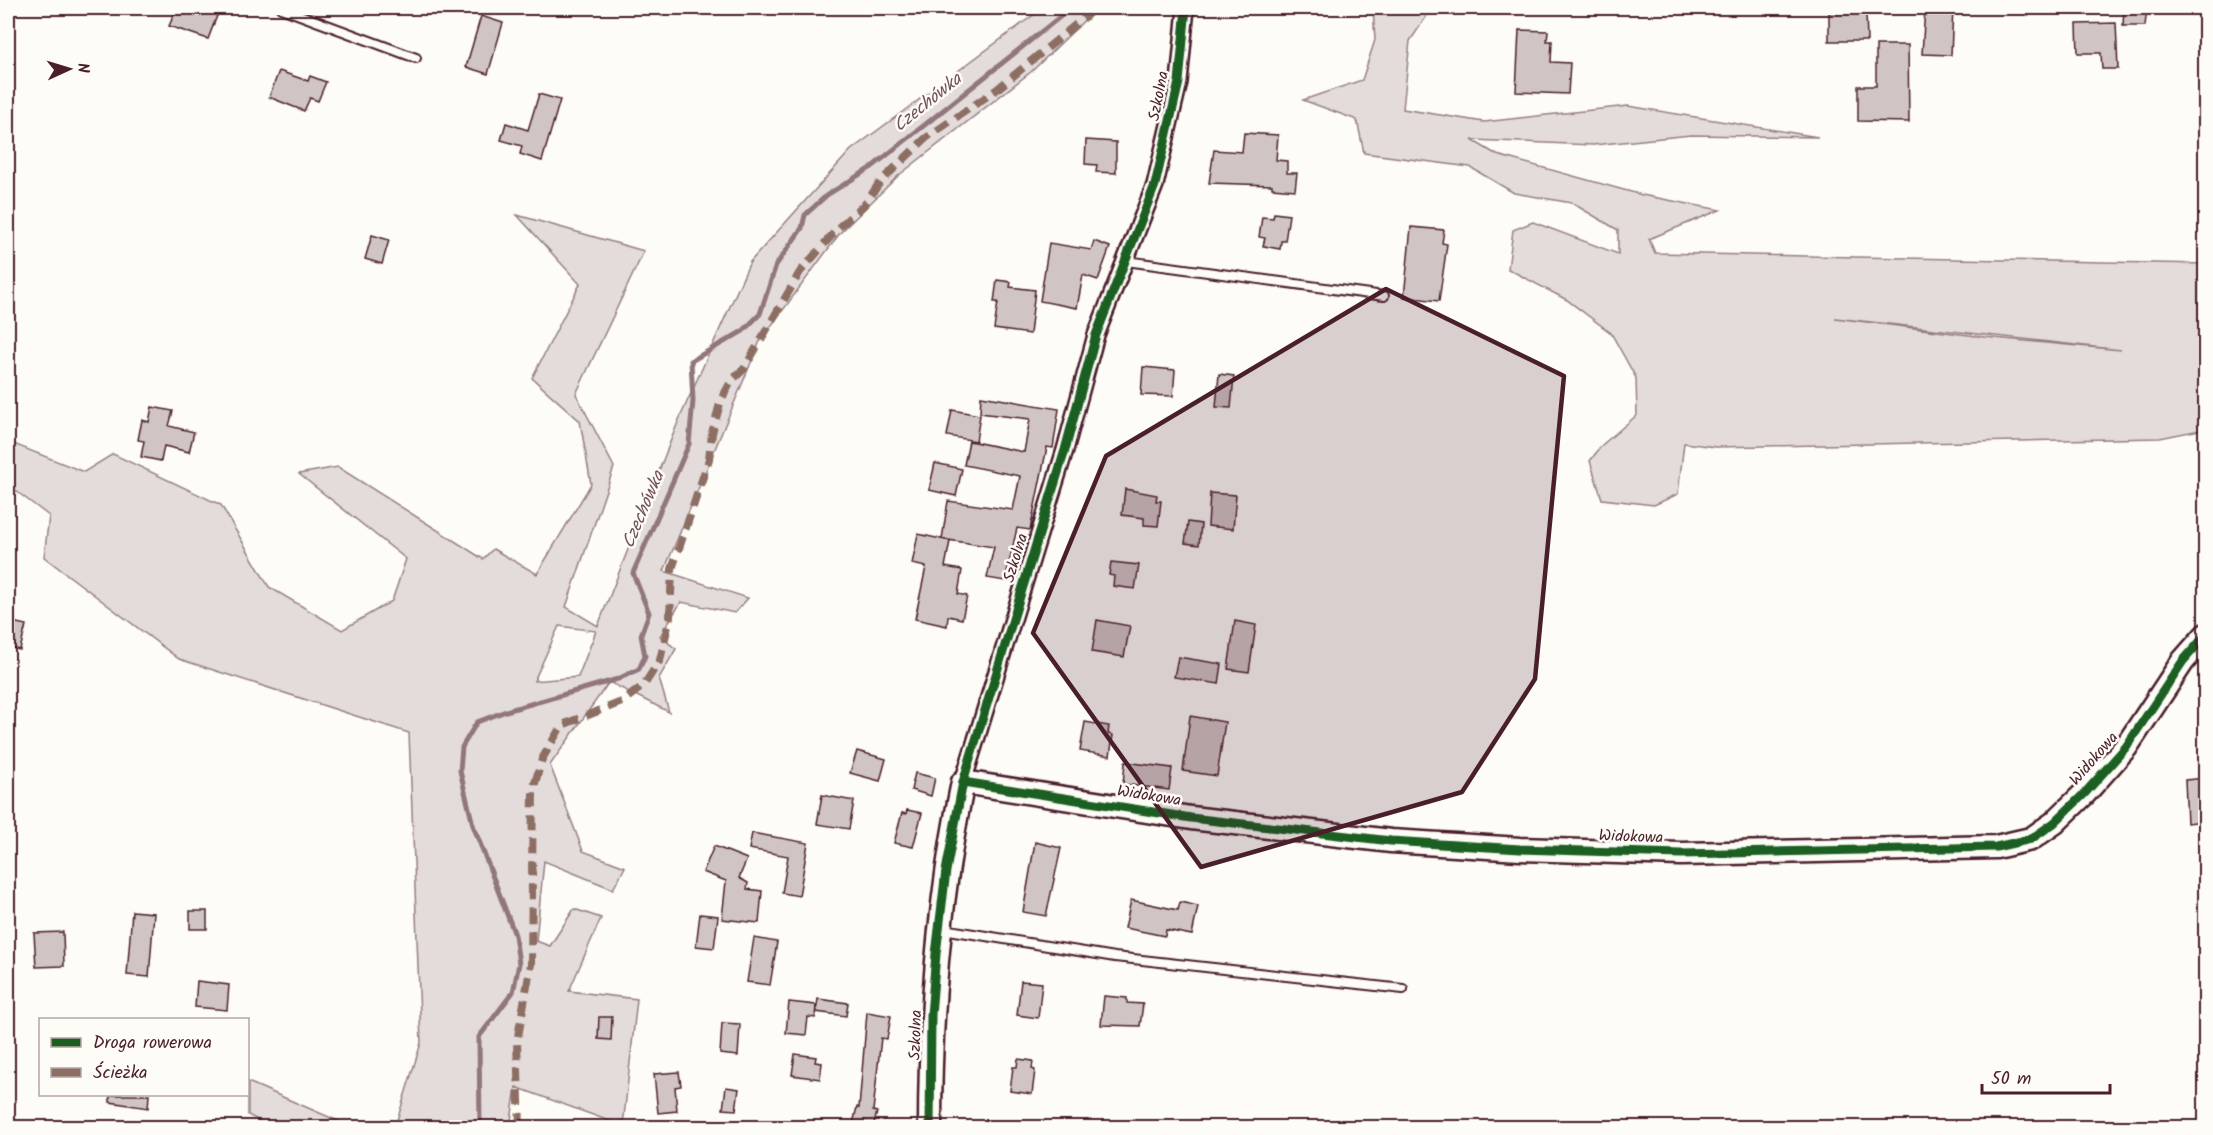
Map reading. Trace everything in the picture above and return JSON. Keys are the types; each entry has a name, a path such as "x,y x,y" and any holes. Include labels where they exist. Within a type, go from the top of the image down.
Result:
{"street":[{"name":"Szkolna","path":"930,1128 931,1015 939,928 946,871 963,782 1065,450 1096,335 1155,185 1179,82 1186,8"},
{"name":"Widokowa","path":"963,782 1191,818 1391,841 1681,854 1996,847 2031,839 2054,823 2085,793 2126,747 2182,661 2205,635"}],"lane":[{"path":"281,8 416,58"},
{"path":"1126,261 1384,296"},
{"path":"939,928 1115,957 1403,989"}],"highlighted area":[{"path":"1386,289 1564,376 1535,679 1462,792 1201,867 1033,633 1106,456"}],"shaded area":[{"path":"1043,8 1097,8 1032,71 898,176 840,233 760,341 664,571 748,598 735,613 681,602 660,636 676,649 659,678 669,712 609,682 550,765 583,851 625,867 613,889 544,861 536,941 550,946 574,909 601,918 569,991 637,999 623,1126 516,1087 510,1127 395,1127 421,1043 409,733 179,659 44,557 49,516 8,485 9,442 84,472 113,454 221,505 269,587 342,630 392,601 406,559 299,474 338,467 483,559 493,549 537,574 591,484 580,421 532,378 580,284 517,215 644,251 576,394 614,467 566,607 598,626 678,422 750,262 851,150","holes":["559,626 596,631 578,677 534,681"]},
{"path":"1373,8 1432,8 1410,41 1403,109 1484,122 1628,106 1818,137 1691,135 1593,145 1472,140 1497,155 1642,195 1720,210 1649,239 1655,253 2205,264 2205,429 2160,438 1716,447 1684,443 1678,494 1654,505 1602,499 1590,461 1602,445 1637,415 1636,378 1611,333 1567,300 1508,269 1513,230 1533,222 1618,254 1618,230 1572,203 1514,193 1470,167 1364,153 1357,120 1303,100 1362,80 1375,40","holes":["1835,318 2121,350 1984,337"]},
{"path":"249,1082 352,1127 271,1127 248,1115"}],"building":[{"path":"177,8 220,8 208,39 169,26"},
{"path":"1925,8 1953,8 1951,55 1922,54"},
{"path":"2124,8 2147,8 2145,26 2123,26"},
{"path":"1829,12 1866,12 1867,41 1829,41"},
{"path":"481,16 503,23 488,74 466,67"},
{"path":"2116,23 2118,69 2102,69 2101,53 2078,53 2077,24"},
{"path":"1519,30 1548,31 1547,41 1552,41 1551,62 1570,63 1568,94 1516,92"},
{"path":"1876,45 1908,45 1909,122 1858,121 1858,86 1876,86"},
{"path":"279,71 308,81 310,76 326,82 318,101 310,98 304,111 269,97"},
{"path":"539,94 560,100 542,161 520,154 522,146 501,140 506,123 528,130"},
{"path":"1244,133 1278,135 1276,160 1287,161 1287,173 1297,173 1295,190 1272,188 1272,185 1209,183 1214,150 1242,152"},
{"path":"1086,140 1116,142 1116,173 1096,172 1097,165 1085,164"},
{"path":"1274,213 1289,215 1285,241 1281,241 1280,249 1263,246 1265,238 1259,237 1262,217 1273,218"},
{"path":"1411,227 1444,230 1442,243 1447,244 1439,301 1404,297"},
{"path":"372,235 389,240 382,264 365,259"},
{"path":"1094,241 1110,247 1098,280 1083,275 1077,308 1040,301 1049,243 1091,250"},
{"path":"997,280 1011,282 1010,287 1035,290 1030,334 994,329 998,302 994,302"},
{"path":"1143,367 1175,370 1173,396 1141,395"},
{"path":"1219,374 1234,376 1231,408 1216,407"},
{"path":"981,396 1059,409 1053,448 1047,447 1030,530 1017,528 1005,581 987,578 994,547 942,539 948,501 1013,510 1020,476 964,465 969,441 1024,452 1030,419 980,413"},
{"path":"152,407 173,411 169,426 194,432 189,452 164,446 161,461 141,457 144,441 138,440 142,420 149,422"},
{"path":"952,410 980,415 976,441 947,436"},
{"path":"935,463 962,469 956,496 929,490"},
{"path":"1125,489 1157,495 1156,501 1161,501 1158,526 1144,525 1144,518 1122,515"},
{"path":"1210,493 1236,495 1233,529 1208,526"},
{"path":"1188,522 1201,524 1199,545 1185,543"},
{"path":"918,534 950,541 945,567 962,570 958,594 967,596 962,619 948,616 947,626 915,619 926,567 912,564"},
{"path":"1111,562 1139,565 1135,589 1113,586 1114,576 1109,575"},
{"path":"1097,620 1130,626 1124,657 1092,652"},
{"path":"8,621 26,625 20,650 8,647"},
{"path":"1235,621 1256,625 1249,672 1228,669"},
{"path":"1178,657 1222,664 1219,684 1174,677"},
{"path":"1190,716 1225,722 1217,776 1183,771"},
{"path":"1085,722 1109,726 1108,734 1113,735 1110,756 1080,751"},
{"path":"857,751 886,759 880,781 850,773"},
{"path":"1125,762 1172,768 1169,790 1123,784"},
{"path":"915,773 935,778 931,796 911,790"},
{"path":"2205,778 2205,821 2187,823 2185,780"},
{"path":"822,795 854,801 849,829 817,824"},
{"path":"907,810 922,813 913,847 894,843 902,813 906,814"},
{"path":"752,833 808,843 799,896 782,893 788,856 749,849"},
{"path":"1035,842 1061,848 1046,916 1023,912"},
{"path":"714,846 747,859 739,878 748,883 747,889 762,891 759,923 722,919 726,881 703,872"},
{"path":"1131,900 1178,910 1180,902 1198,906 1192,935 1166,930 1165,936 1125,928"},
{"path":"132,911 154,913 149,977 127,975"},
{"path":"190,911 207,911 207,929 190,929"},
{"path":"700,914 718,916 714,948 696,946"},
{"path":"63,932 64,966 36,967 34,933"},
{"path":"754,938 777,942 770,985 747,982"},
{"path":"197,981 229,985 227,1010 195,1007"},
{"path":"1021,981 1042,983 1038,1018 1017,1015"},
{"path":"1104,996 1127,998 1127,1003 1143,1004 1140,1026 1101,1025"},
{"path":"818,999 848,1003 846,1016 816,1012"},
{"path":"789,1002 816,1005 815,1018 808,1017 806,1035 786,1033"},
{"path":"867,1012 891,1016 887,1039 881,1038 873,1111 877,1112 873,1128 852,1128 857,1107 859,1108"},
{"path":"599,1017 612,1017 611,1040 598,1039"},
{"path":"722,1023 740,1024 738,1056 720,1054"},
{"path":"795,1054 816,1057 815,1062 822,1063 820,1079 792,1075"},
{"path":"1018,1059 1033,1061 1032,1069 1035,1070 1032,1094 1010,1091 1013,1067 1017,1067"},
{"path":"679,1072 681,1086 675,1087 677,1111 658,1113 654,1074"},
{"path":"726,1087 739,1089 736,1110 723,1109"},
{"path":"110,1096 149,1096 148,1108 110,1102"}],"waterway":[{"name":"Czechówka","path":"480,1128 479,1037 513,992 519,964 515,935 473,825 460,771 462,747 477,722 506,711 618,679 639,669 645,656 641,635 649,613 633,573 689,444 693,401 691,361 743,331 760,314 776,265 802,228 805,215 827,195 872,167 1071,8"}],"marked path":[{"path":"520,1128 517,1042 531,964 533,790 542,759 562,725 622,702 644,685 660,660 670,617 672,569 709,459 712,433 721,400 732,380 744,369 800,272 839,227 866,203 880,182 926,138 996,90 1093,8"}],"cycle path":[{"path":"930,1128 931,1015 936,954 946,871 963,782 1065,450 1096,335 1155,185 1179,82 1186,8"},
{"path":"963,782 1191,818 1391,841 1520,849 1681,854 1996,847 2031,839 2054,823 2085,793 2126,747 2183,661 2206,635"}]}
